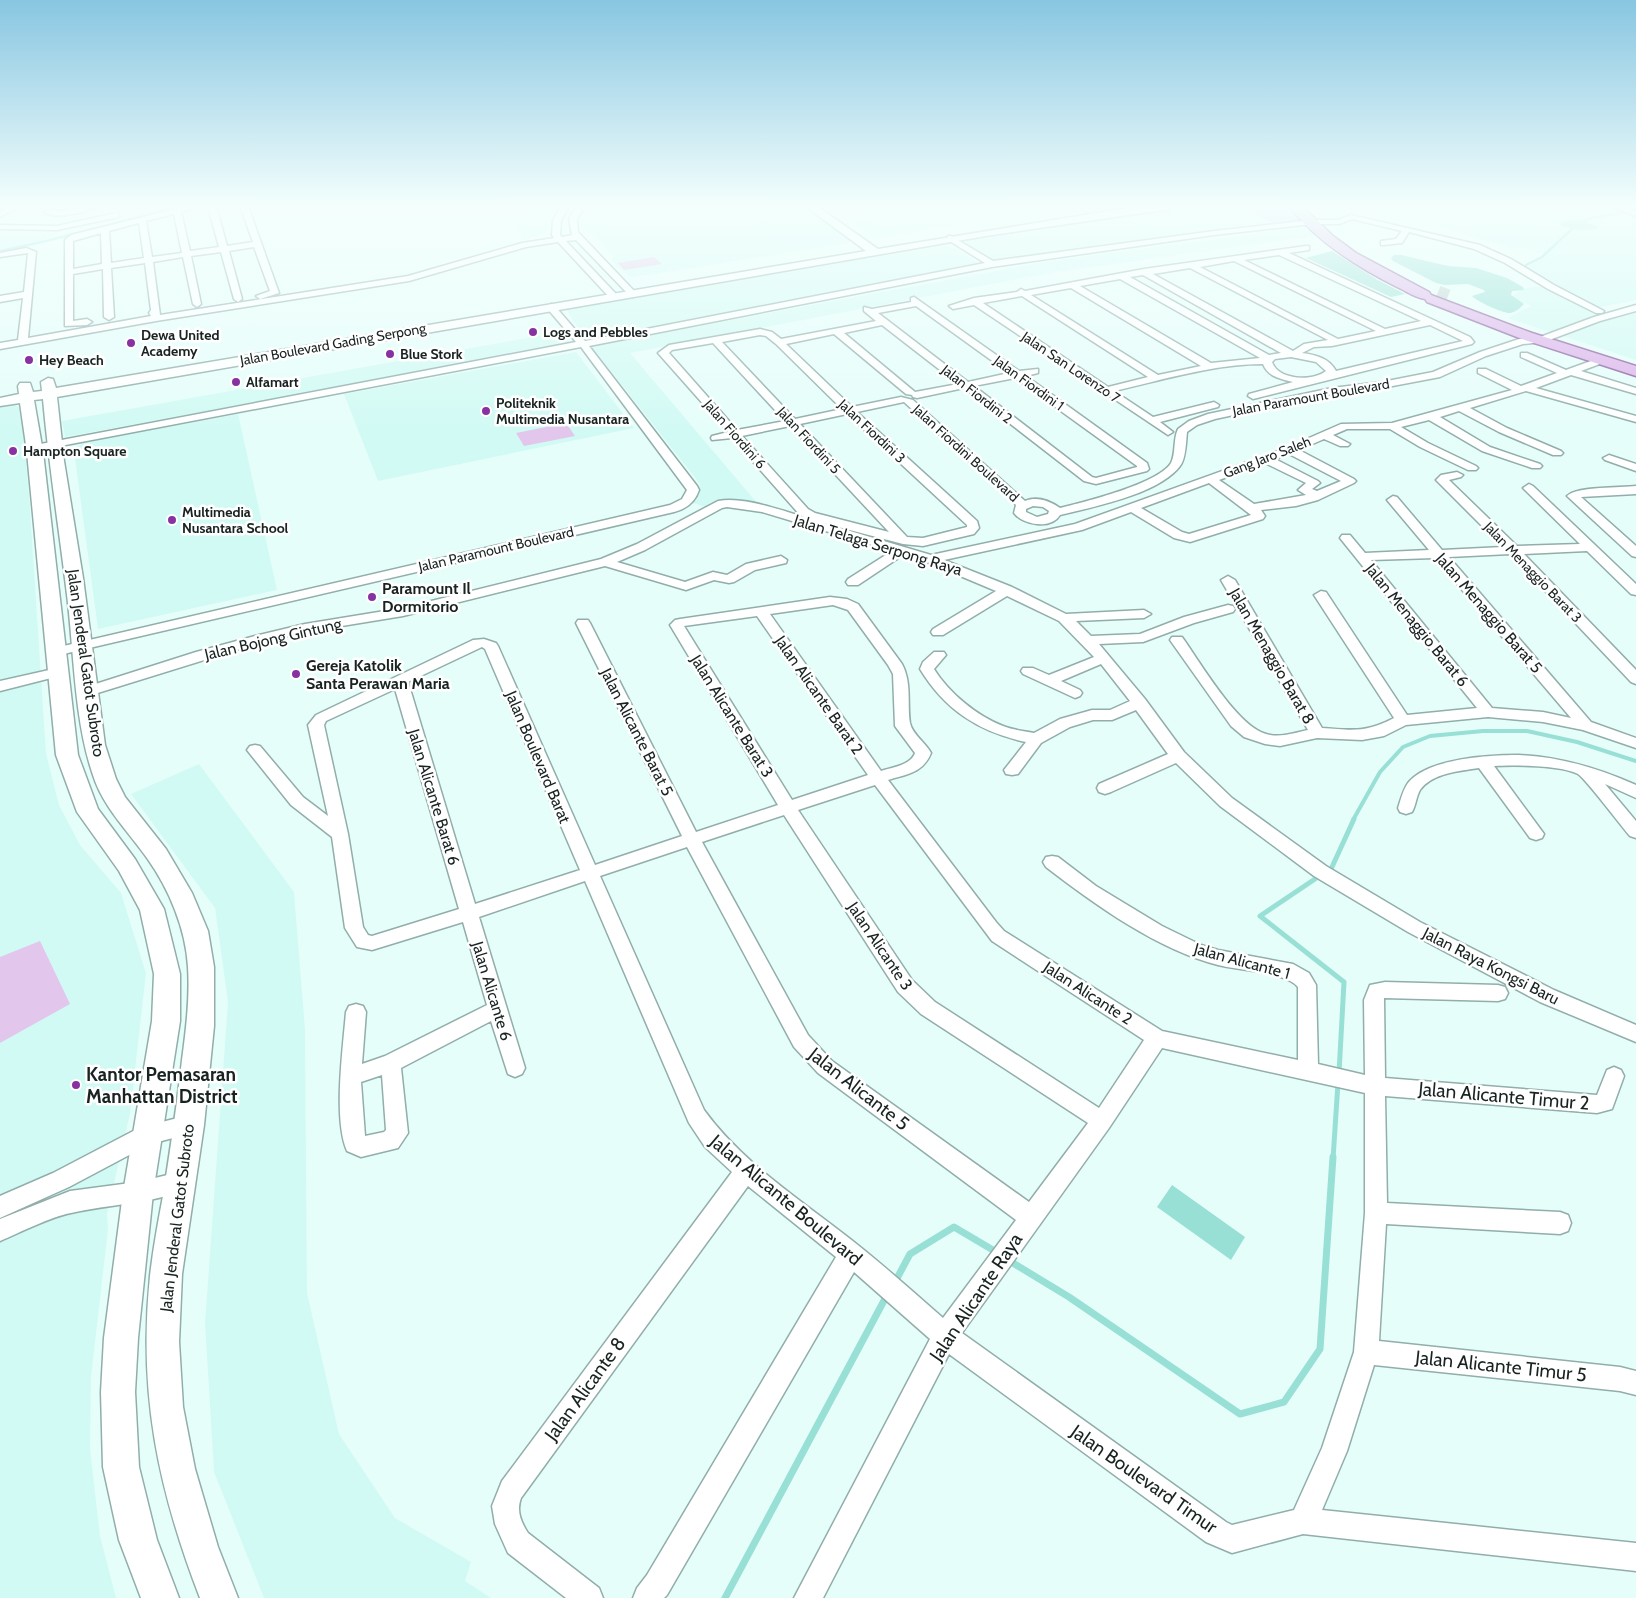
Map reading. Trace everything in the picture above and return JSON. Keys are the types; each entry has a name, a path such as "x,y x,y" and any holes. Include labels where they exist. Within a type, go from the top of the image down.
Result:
{"main road":[{"path":"1402,281 1536,337 1636,371"},
{"path":"1411,281 1435,295"},
{"path":"1536,337 1636,364"}],"street":[{"path":"24,337 30,281"},
{"path":"68,281 68,324 109,317 156,314 197,304 275,292 271,281"},
{"path":"108,281 109,317"},
{"path":"151,281 156,314"},
{"path":"192,281 197,304"},
{"path":"233,281 238,299"},
{"path":"0,339 24,337 156,314 392,281"},
{"path":"599,281 610,292"},
{"path":"620,281 633,294"},
{"name":"Jalan Boulevard Gading Serpong","path":"0,391 37,390 551,308 610,292 624,285 654,281"},
{"name":"Jalan Boulevard Gading Serpong","path":"468,310 610,292 633,294 704,281"},
{"path":"45,446 907,281"},
{"path":"953,306 1092,281"},
{"path":"1129,281 1265,361 1270,369 1276,373 1299,382"},
{"path":"1160,281 1297,353 1325,364 1330,368 1325,377"},
{"path":"1219,281 1332,343 1380,329 1428,320"},
{"path":"1280,281 1380,329"},
{"path":"1152,421 1299,382 1469,342 1467,339 1428,320 1342,281"},
{"path":"1541,281 1598,315"},
{"path":"1071,284 1210,367"},
{"path":"1022,292 1157,379"},
{"path":"0,299 29,294"},
{"name":"Jalan Fiordini 1","path":"869,310 916,301 1143,465"},
{"name":"Jalan San Lorenzo 7","path":"974,301 1168,432"},
{"path":"1536,337 1636,302"},
{"path":"0,686 56,662 82,646 131,634 148,638 164,636 625,527 656,512 686,502 693,490 583,344 551,308"},
{"path":"1536,337 1584,315 1598,315 1636,308"},
{"name":"Jalan Fiordini 2","path":"869,310 1088,479"},
{"name":"Jalan Boulevard Gading Serpong","path":"380,324 454,312"},
{"path":"1361,335 1428,320"},
{"path":"779,342 884,322"},
{"name":"Jalan Fiordini 3","path":"715,340 760,332 769,334 848,410 972,524 973,528 970,531 903,545"},
{"name":"Jalan Fiordini Boulevard","path":"832,332 909,397 1027,503"},
{"path":"0,346 24,337"},
{"name":"Jalan Paramount Boulevard","path":"1053,510 1074,508 1116,497 1156,480 1176,464 1182,431 1202,419 1228,411 1335,390 1382,385 1436,375 1483,354 1536,337"},
{"name":"Jalan Fiordini 6","path":"715,340 669,348 663,352 807,514 903,545"},
{"name":"Jalan Fiordini 5","path":"715,340 903,545"},
{"path":"1108,392 1189,374 1210,367 1265,361 1297,353 1329,341"},
{"path":"1524,355 1567,372 1636,391"},
{"name":"Gang Jaro Saleh","path":"931,559 1078,527 1290,450 1345,426 1355,424 1392,426 1431,416 1521,390 1602,360"},
{"path":"1108,392 1157,379 1224,369 1227,365"},
{"name":"Jalan Boulevard Gading Serpong","path":"0,402 106,370"},
{"path":"716,438 1034,371"},
{"path":"1482,371 1564,408 1583,410 1594,407 1636,418"},
{"path":"1325,377 1335,390"},
{"name":"Jalan Jenderal Gatot Subroto","path":"37,390 45,446 82,646 94,745 105,779 116,801 158,855 180,893 195,931 201,967 200,1026 189,1125 166,1274 162,1342 166,1407 182,1486 199,1546 219,1598"},
{"path":"1461,408 1503,430 1557,453"},
{"path":"1431,416 1486,449 1536,466"},
{"path":"1392,426 1424,445 1472,468"},
{"path":"1324,435 1344,444"},
{"name":"Jalan Jenderal Gatot Subroto","path":"45,446 56,662 67,755 88,812 127,865 152,909 167,974 166,1022 146,1134 138,1193 121,1338 118,1392 121,1467 138,1540 160,1598"},
{"path":"1251,508 1296,502 1317,496 1350,481 1290,450"},
{"path":"1610,458 1636,468"},
{"path":"1265,459 1314,483 1304,490 1317,496"},
{"path":"1088,479 1096,481 1143,469 1143,465"},
{"name":"Jalan Menaggio Barat 3","path":"1458,475 1445,477 1442,480 1514,550 1636,679"},
{"path":"1133,508 1178,535 1190,538 1257,518 1258,514 1251,508 1211,479"},
{"path":"1529,488 1636,591"},
{"path":"1634,492 1579,494 1574,498 1636,554"},
{"name":"Jalan Menaggio Barat 5","path":"1393,500 1586,726"},
{"name":"Jalan Telaga Serpong Raya","path":"605,562 641,547 718,505 727,503 764,509 903,545 931,559 1007,590 1064,618 1104,658 1140,702 1178,756 1226,802 1320,871 1350,889"},
{"path":"1027,503 1053,510 1048,520 1031,520 1020,513 1019,510 1027,503"},
{"name":"Jalan Menaggio Barat 6","path":"1346,538 1488,712"},
{"path":"853,582 903,545"},
{"path":"1362,557 1591,547"},
{"path":"605,562 686,586 713,576 729,579 751,566 781,560"},
{"name":"Jalan Bojong Gintung","path":"88,691 201,655 256,640 305,628 419,608 605,562"},
{"name":"Jalan Menaggio Barat 8","path":"1228,580 1317,733"},
{"path":"938,632 1007,590"},
{"path":"1321,595 1403,720"},
{"path":"400,681 321,718 316,725 340,834 354,928 363,942 372,942 469,914 912,767 920,762 924,753 920,744 902,726 900,674 895,664 853,607 838,600 761,611"},
{"path":"1087,640 1131,640 1143,638 1189,620 1228,609"},
{"name":"Jalan Alicante Barat 3","path":"761,611 678,625 678,628 788,808"},
{"name":"Jalan Alicante Barat 2","path":"761,611 878,778"},
{"path":"1064,618 1144,614"},
{"name":"Jalan Alicante Barat 5","path":"583,623 692,840"},
{"path":"1178,640 1236,722 1250,733 1265,739 1280,741 1317,733 1362,735 1378,732 1403,720 1488,712 1543,717 1586,726 1636,743"},
{"name":"Jalan Boulevard Barat","path":"400,681 478,642 491,646 589,874"},
{"path":"939,655 928,665 927,669 931,679 944,692 967,711 996,730 1036,740"},
{"path":"1050,680 1104,658"},
{"path":"1028,671 1075,693"},
{"name":"Jalan Alicante Barat 6","path":"400,681 469,914"},
{"path":"1012,770 1036,740 1065,723 1092,715 1112,715 1140,702"},
{"path":"255,750 297,801 340,834"},
{"path":"1105,788 1178,756"},
{"path":"1406,808 1413,787 1425,777 1443,770 1482,761 1527,760 1554,763 1584,770 1636,792"},
{"path":"1482,761 1536,834"},
{"path":"1584,770 1636,832"},
{"name":"Jalan Alicante 2","path":"878,778 998,936 1157,1038 1370,1084"},
{"name":"Jalan Alicante 3","path":"788,808 905,986 916,997 928,1008 1102,1121"},
{"name":"Jalan Alicante 5","path":"692,840 800,1041 812,1055 1026,1224"},
{"name":"Jalan Alicante 1","path":"1052,862 1090,891 1156,931 1195,951 1218,958 1293,972 1302,978 1307,985 1312,1071"},
{"name":"Jalan Alicante Boulevard","path":"589,874 696,1116 713,1140 746,1171 851,1254 945,1336"},
{"name":"Jalan Raya Kongsi Baru","path":"1350,889 1414,927 1546,996 1636,1034"},
{"name":"Jalan Alicante 6","path":"469,914 515,1068"},
{"path":"1303,1521 1334,1451 1366,1352 1376,1214 1370,1084 1374,1000 1377,991 1496,993"},
{"path":"351,1077 391,1063 498,1009"},
{"path":"356,1012 351,1077 351,1105 355,1144 361,1147 390,1142 397,1133 391,1063"},
{"name":"Jalan Alicante Raya","path":"808,1598 945,1336 1102,1121 1157,1038"},
{"name":"Jalan Alicante Timur 2","path":"1370,1084 1597,1104 1605,1102 1614,1076"},
{"path":"0,1207 61,1180 146,1134 189,1125"},
{"name":"Jalan Alicante 8","path":"589,1598 518,1543 508,1524 505,1506 511,1490 746,1171"},
{"path":"0,1230 70,1202 138,1193 180,1182"},
{"path":"1376,1214 1560,1223"},
{"path":"647,1598 657,1585 851,1254"},
{"name":"Jalan Boulevard Timur","path":"945,1336 1216,1532 1232,1539 1303,1521 1636,1557"},
{"name":"Jalan Alicante Timur 5","path":"1366,1352 1610,1378 1636,1383"}],"shaded area":[{"path":"732,281 909,281 585,339 566,309"},
{"path":"945,281 1009,281 630,353 758,504 726,499 705,507 690,502 698,495 700,484 591,346"},
{"path":"1546,281 1636,281 1636,300 1597,308 1582,302"},
{"path":"1543,286 1612,317 1636,310 1636,360 1508,318 1531,306 1510,297 1526,288"},
{"path":"561,332 571,344 65,437 62,421"},
{"name":"Politeknik Multimedia Nusantara","path":"576,352 634,428 378,481 344,394"},
{"path":"15,405 21,408 29,494 46,753 59,805 80,845 121,893 146,973 130,1114 107,1214 108,1230 91,1377 90,1449 100,1536 116,1598 0,1598 0,407"},
{"name":"Multimedia Nusantara School","path":"238,414 277,590 98,629 74,451 77,446 86,442"},
{"path":"566,423 575,436 524,446 516,433"},
{"path":"199,764 294,892 305,1029 307,1293 339,1434 395,1518 471,1562 465,1581 491,1598 264,1598 214,1472 205,1323 228,1002 215,908 131,794"},
{"path":"40,941 70,1004 0,1043 0,957"}],"water":[{"path":"1355,281 1379,281 1405,294 1391,297"},
{"path":"1431,281 1512,281 1523,287 1524,290 1512,291 1511,295 1524,304 1516,311 1506,313 1472,296 1485,292 1484,290 1468,284 1445,285"},
{"path":"1172,1185 1245,1237 1231,1260 1157,1207"}],"waterway":[{"path":"1353,820 1380,772 1403,747 1430,736 1483,731 1527,731 1577,742 1636,761"},
{"path":"1332,867 1354,819"},
{"path":"1315,879 1260,916 1344,982 1339,1073"},
{"path":"1333,1159 1338,1083"},
{"path":"1008,1260 1069,1297 1240,1414 1284,1402 1320,1349 1333,1157"},
{"path":"895,1282 910,1254 954,1227 998,1253"},
{"path":"725,1598 887,1295"}],"tunnel":[{"path":"1438,292 1448,296"}],"place":[{"name":"Logs and Pebbles","path":"533,332"},
{"name":"Dewa United Academy","path":"131,343"},
{"name":"Blue Stork","path":"390,354"},
{"name":"Hey Beach","path":"29,360"},
{"name":"Alfamart","path":"236,382"},
{"name":"Politeknik Multimedia Nusantara","path":"486,411"},
{"name":"Hampton Square","path":"13,451"},
{"name":"Multimedia Nusantara School","path":"172,520"},
{"name":"Paramount Il Dormitorio","path":"372,597"},
{"name":"Gereja Katolik Santa Perawan Maria","path":"296,674"},
{"name":"Kantor Pemasaran Manhattan District","path":"76,1085"}]}
